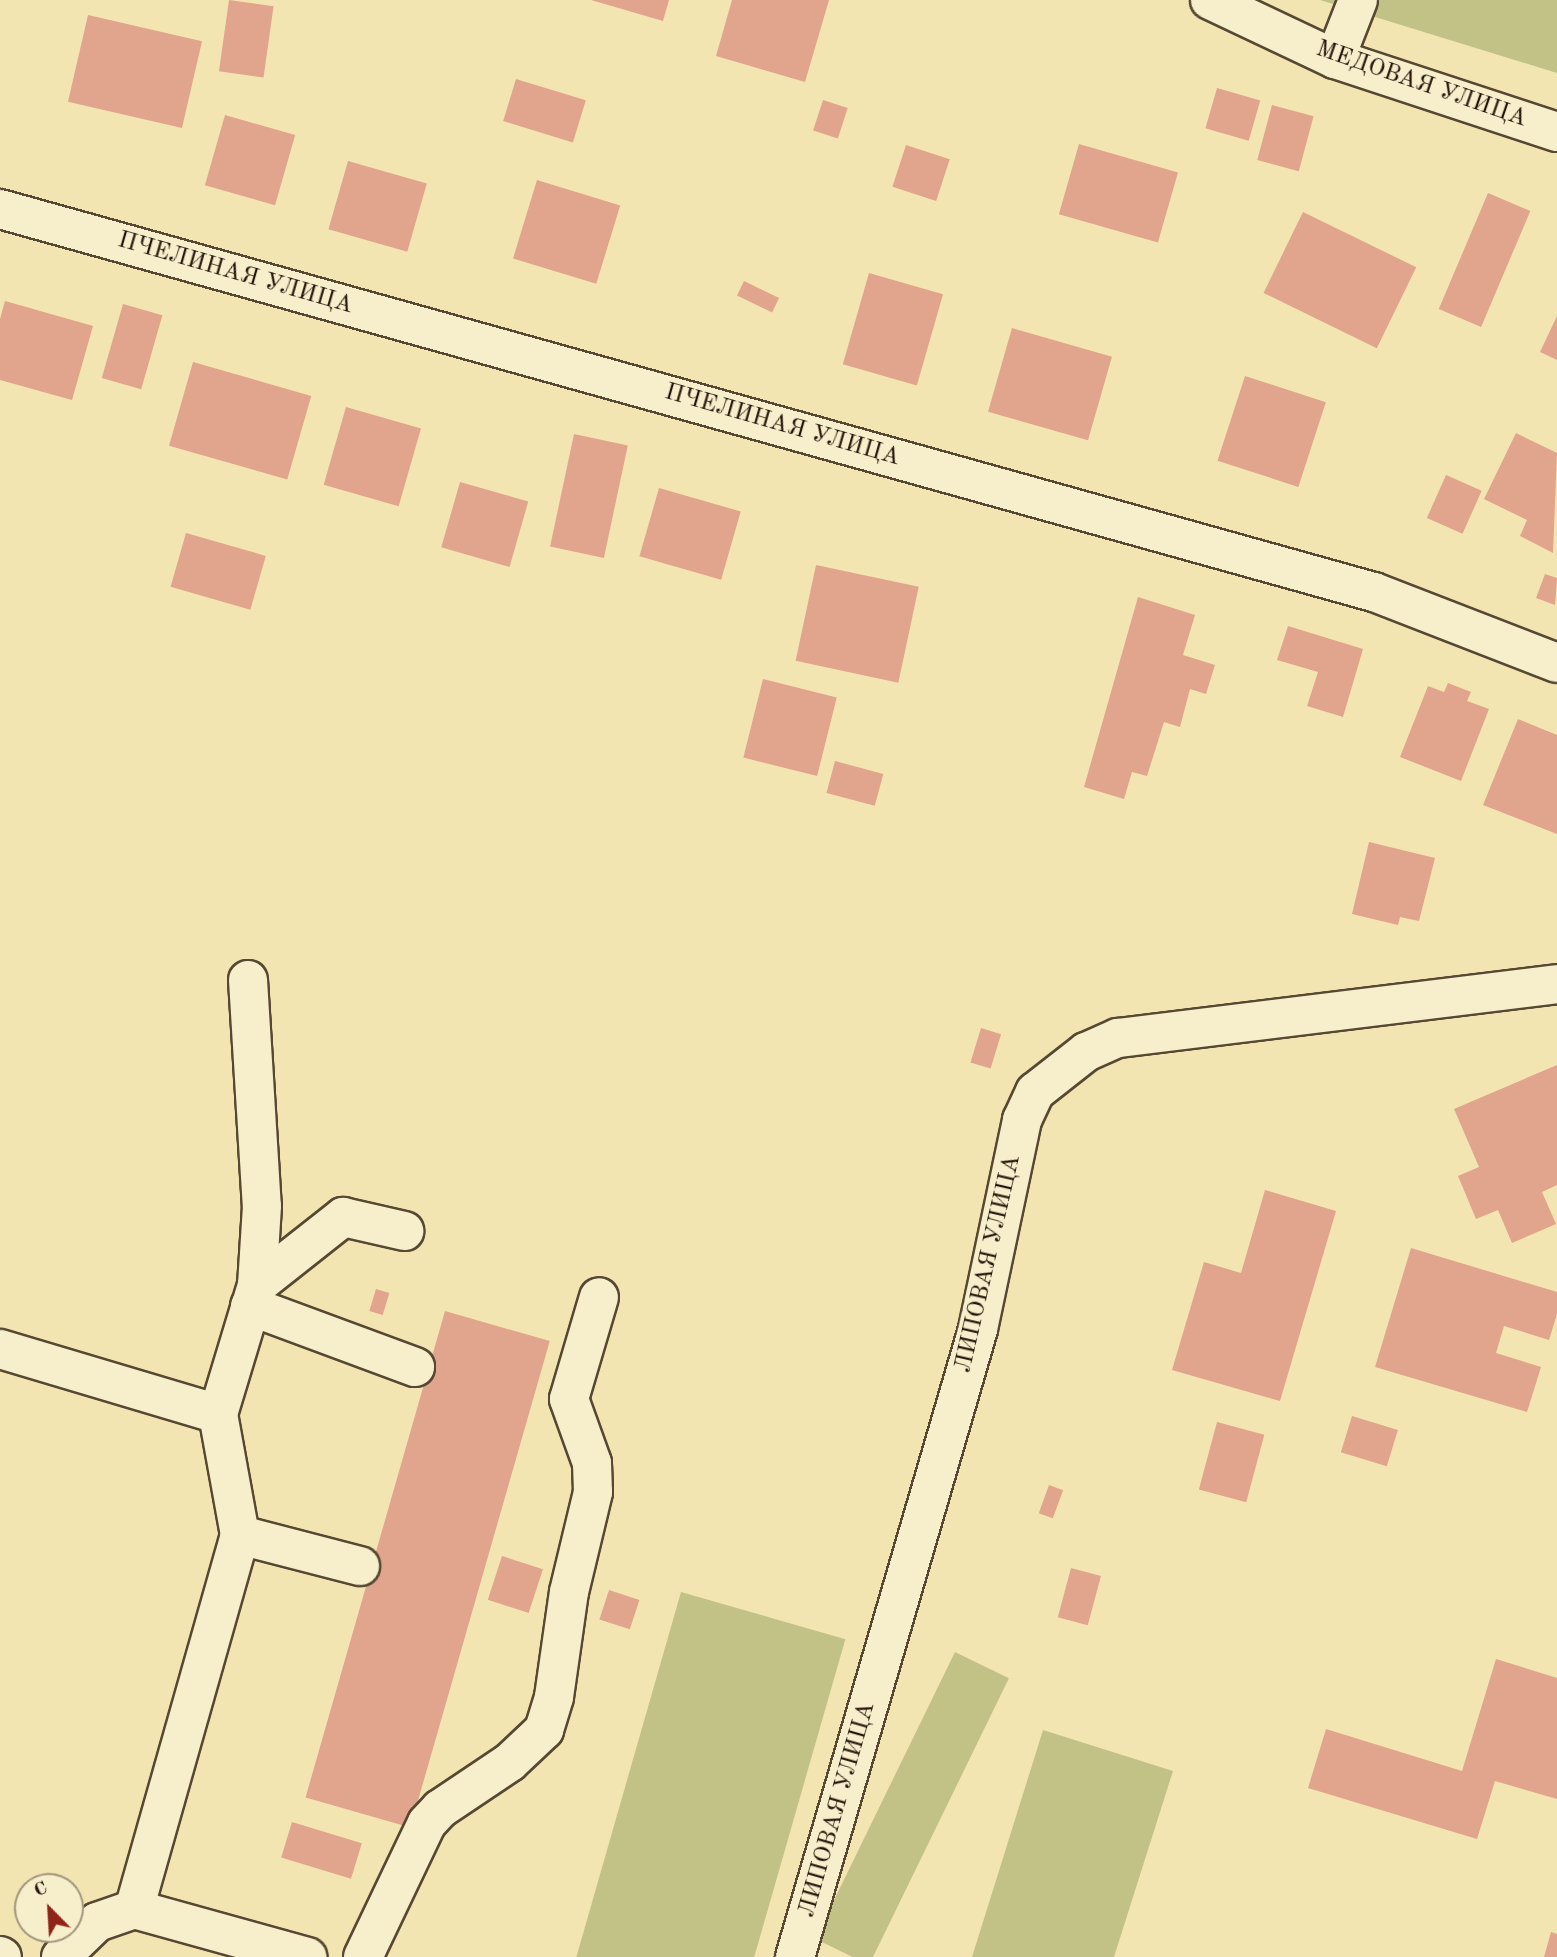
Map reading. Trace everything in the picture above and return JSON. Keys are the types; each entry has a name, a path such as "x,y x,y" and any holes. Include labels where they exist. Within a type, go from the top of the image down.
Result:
{"street":[{"name":"МЕДОВАЯ УЛИЦА","path":"1210,0 1335,59 1557,132"},
{"path":"1335,59 1358,0"},
{"name":"ПЧЕЛИНАЯ УЛИЦА","path":"0,208 1374,592 1557,663"},
{"path":"134,1909 240,1535 218,1414 253,1295 262,1206 248,980"},
{"name":"ЛИПОВАЯ УЛИЦА","path":"795,1957 978,1329 1022,1120 1035,1092 1086,1052 1130,1036 1557,984"},
{"path":"253,1295 343,1217 404,1231"},
{"path":"253,1295 415,1367"},
{"path":"363,1957 427,1824 440,1810 510,1762 544,1730 554,1697 569,1592 593,1492 592,1463 569,1399 599,1297"},
{"path":"0,1349 218,1414"},
{"path":"240,1535 360,1566"},
{"path":"61,1957 97,1922 134,1909 307,1957"}],"green space":[{"path":"1320,0 1557,0 1557,73"},
{"path":"681,1592 845,1639 754,1957 576,1957"},
{"path":"955,1652 1009,1678 873,1957 853,1957 815,1939"},
{"path":"1043,1730 1173,1771 1114,1957 972,1957"}],"building":[{"path":"229,0 274,6 264,78 219,71"},
{"path":"591,0 669,0 663,21"},
{"path":"732,0 829,0 805,82 716,56"},
{"path":"88,15 202,41 182,128 68,102"},
{"path":"516,79 586,100 573,142 503,121"},
{"path":"1217,88 1260,100 1249,141 1205,128"},
{"path":"823,100 848,108 838,138 813,130"},
{"path":"1272,105 1314,116 1299,171 1257,160"},
{"path":"225,115 295,135 275,205 205,185"},
{"path":"1079,144 1178,172 1158,243 1059,214"},
{"path":"906,145 950,159 936,201 892,187"},
{"path":"348,161 427,184 407,252 328,229"},
{"path":"537,180 620,205 596,284 513,258"},
{"path":"1488,193 1530,211 1481,327 1439,309"},
{"path":"1303,212 1416,267 1377,348 1264,293"},
{"path":"869,273 943,294 917,386 843,364"},
{"path":"744,281 779,298 772,312 737,295"},
{"path":"5,301 93,326 72,400 0,380 0,319"},
{"path":"123,304 162,315 141,389 102,378"},
{"path":"1557,316 1557,360 1540,352"},
{"path":"1012,328 1112,357 1088,440 988,412"},
{"path":"193,362 311,396 287,480 169,446"},
{"path":"1245,376 1326,402 1298,487 1217,461"},
{"path":"346,407 421,428 399,506 324,485"},
{"path":"1516,433 1557,453 1553,553 1520,536 1527,520 1484,499"},
{"path":"574,434 628,445 604,558 550,546"},
{"path":"1446,475 1482,491 1463,534 1427,518"},
{"path":"460,482 528,502 510,567 441,547"},
{"path":"659,488 741,511 721,580 639,556"},
{"path":"186,533 266,556 250,610 171,587"},
{"path":"816,565 919,587 898,683 796,661"},
{"path":"1545,574 1557,578 1555,605 1536,598"},
{"path":"1138,597 1195,615 1183,655 1215,665 1206,694 1190,689 1180,727 1164,722 1147,776 1132,772 1124,799 1084,787"},
{"path":"1288,626 1363,649 1343,717 1307,706 1318,672 1277,660"},
{"path":"763,679 837,697 817,776 743,758"},
{"path":"1448,683 1471,692 1467,701 1489,709 1461,781 1400,757 1428,686 1444,692"},
{"path":"1518,719 1557,735 1557,834 1483,805"},
{"path":"835,761 883,774 875,806 826,793"},
{"path":"1369,842 1435,858 1419,921 1400,917 1398,925 1352,914"},
{"path":"981,1028 1001,1034 991,1069 970,1062"},
{"path":"1557,1065 1557,1185 1542,1192 1556,1224 1512,1243 1498,1210 1476,1219 1458,1176 1479,1167 1454,1109"},
{"path":"1265,1190 1336,1211 1280,1401 1172,1370 1204,1262 1241,1273"},
{"path":"1411,1248 1557,1292 1557,1314 1549,1340 1504,1326 1496,1353 1541,1367 1527,1412 1375,1367"},
{"path":"376,1289 389,1293 383,1315 369,1311"},
{"path":"445,1311 550,1341 410,1827 306,1797"},
{"path":"1352,1416 1398,1430 1387,1466 1341,1452"},
{"path":"1217,1422 1264,1435 1246,1502 1199,1490"},
{"path":"1049,1485 1063,1490 1053,1518 1039,1513"},
{"path":"502,1556 543,1569 529,1613 488,1600"},
{"path":"1071,1568 1101,1576 1088,1625 1058,1617"},
{"path":"609,1590 639,1600 630,1629 599,1619"},
{"path":"1496,1659 1557,1678 1557,1799 1495,1781 1477,1839 1308,1788 1326,1729 1462,1771"},
{"path":"292,1822 362,1843 351,1879 281,1857"},
{"path":"1551,1932 1557,1934 1557,1957 1544,1957"}]}
